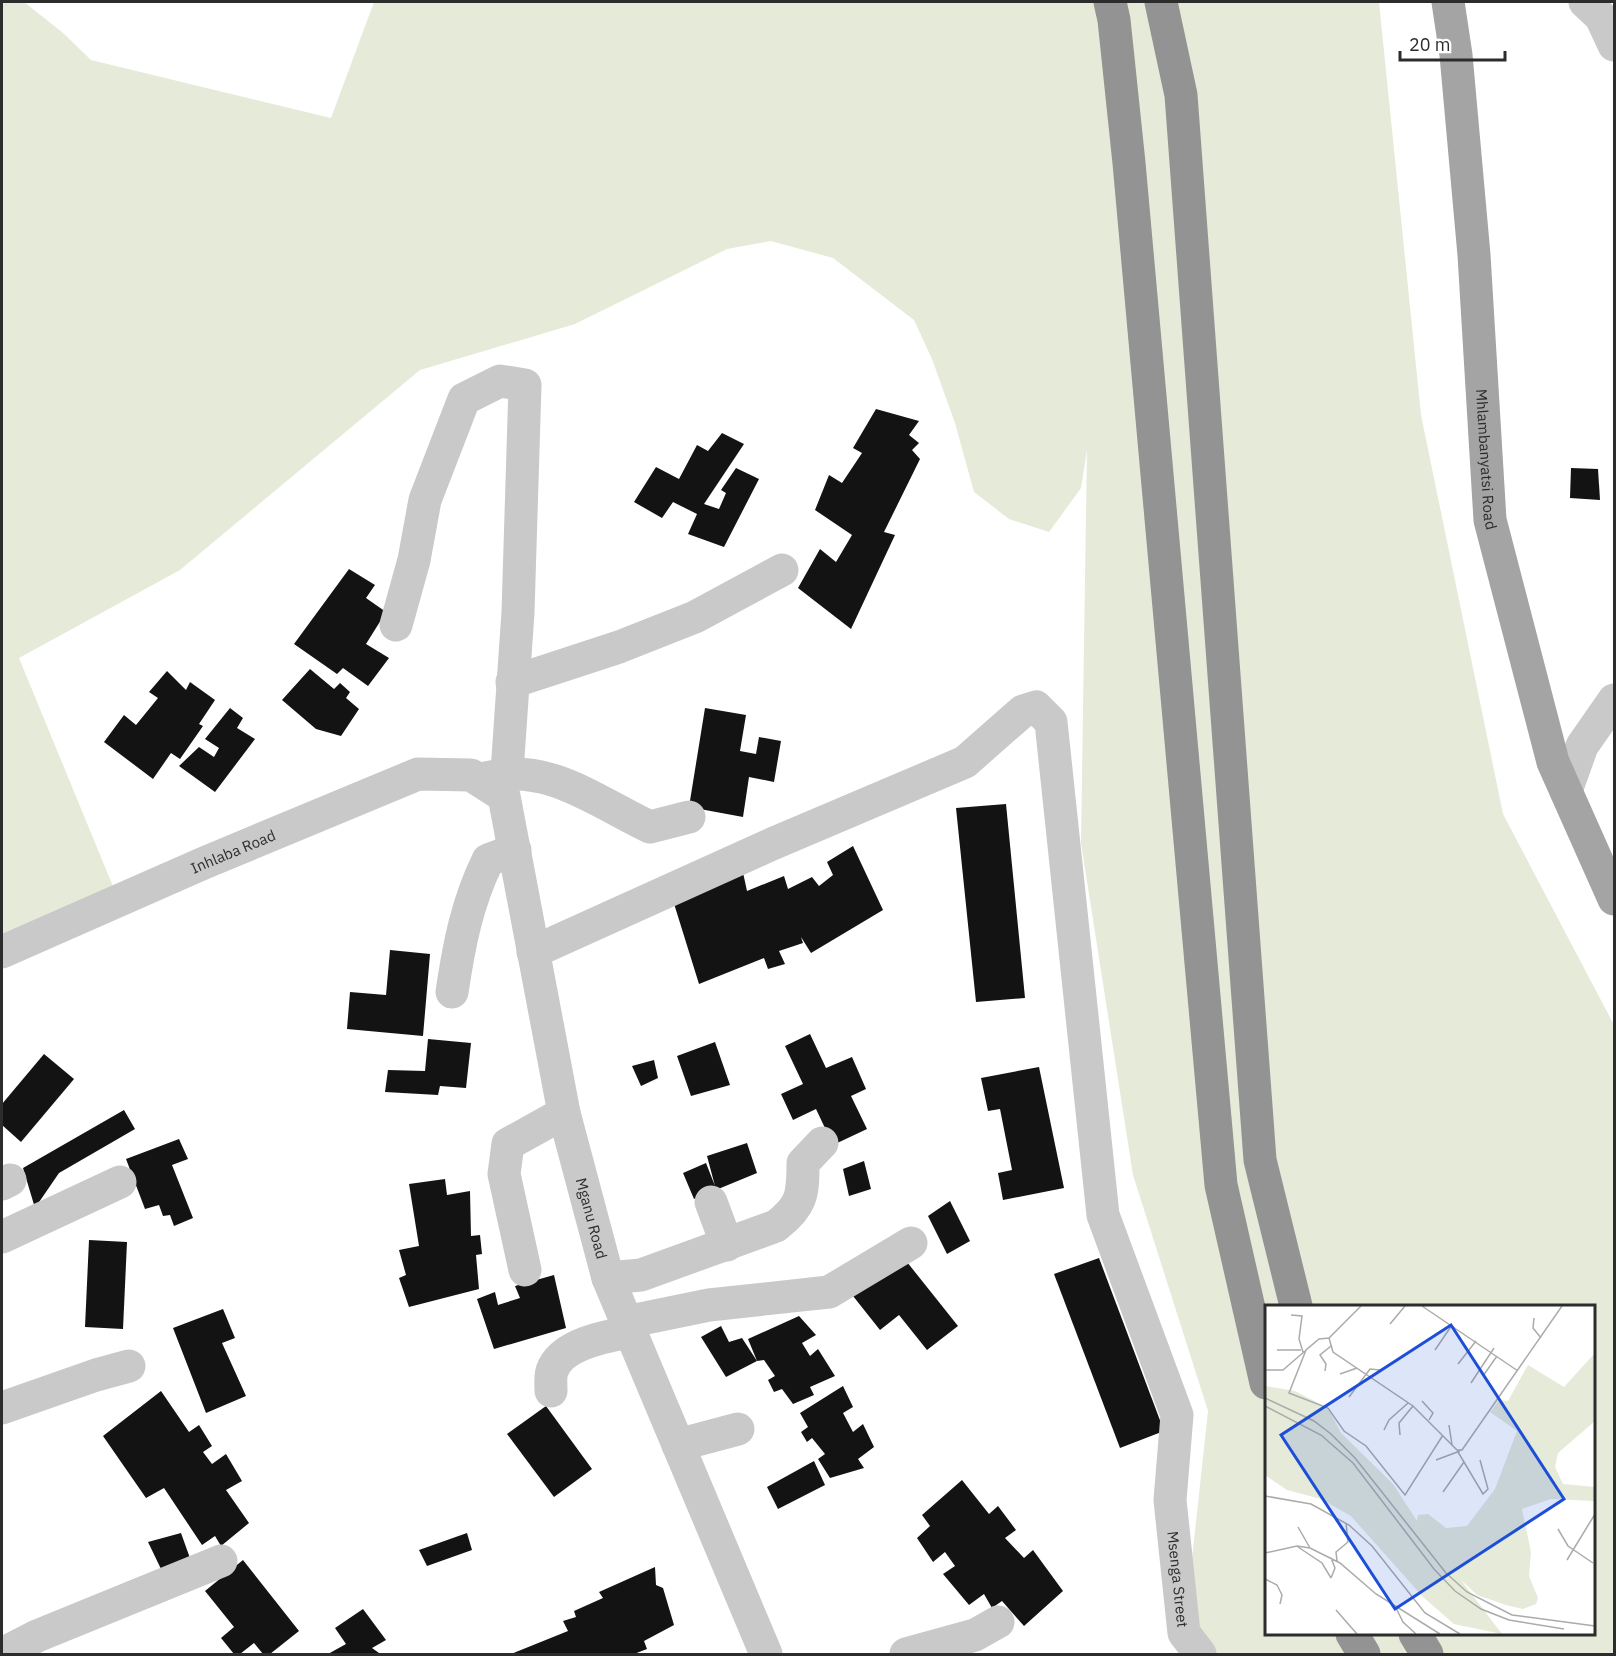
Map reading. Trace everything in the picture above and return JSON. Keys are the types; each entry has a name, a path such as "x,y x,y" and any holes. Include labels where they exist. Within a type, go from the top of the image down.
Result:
{"highway":[{"path":"1110,2 1114,20 1129,163 1221,1185 1265,1379"},
{"path":"1161,2 1181,95 1260,1160 1296,1305"},
{"path":"1353,1635 1364,1654"},
{"path":"1416,1635 1427,1654"}],"main road":[{"name":"Mhlambanyatsi Road","path":"1448,2 1456,55 1474,255 1490,520 1553,762 1614,898"}],"street":[{"path":"396,625 414,560 425,500 464,399 500,381 525,385 518,612 512,682 485,776"},
{"path":"512,682 619,647 695,617 782,570"},
{"path":"1566,791 1582,746 1614,700"},
{"name":"Msenga Street","path":"533,952 772,844 965,762 1023,711 1036,707 1051,722 1103,1215 1177,1415 1170,1500 1184,1633 1200,1654"},
{"name":"Inhlaba Road","path":"2,952 204,863 418,774 542,775 570,785 650,827 689,818"},
{"name":"Mganu Road","path":"485,776 504,796 564,1113 608,1278 766,1654"},
{"path":"452,992 460,939 473,892 488,860 515,850"},
{"path":"525,1270 504,1174 508,1144 564,1113"},
{"path":"608,1278 641,1275 776,1226 790,1215 803,1193 803,1163 822,1143"},
{"path":"2,1237 120,1182"},
{"path":"711,1202 727,1245"},
{"path":"551,1391 551,1372 561,1356 586,1344 629,1327 710,1305 829,1292 911,1243"},
{"path":"2,1408 96,1375 129,1366"},
{"path":"678,1445 738,1429"},
{"path":"2,1654 37,1636 221,1561"},
{"path":"906,1654 975,1635 998,1622"}],"green space":[{"path":"2,2 24,2 62,32 91,60 331,118 374,2 1379,2 1421,415 1503,814 1614,1025 1614,1654 1197,1654 1184,1633 1208,1411 1133,1175 1081,843 1087,450 1081,488 1049,532 1009,519 974,492 955,423 932,359 914,320 833,258 771,241 727,249 575,324 420,370 180,570 19,658 119,901 2,949"}],"building":[{"path":"876,409 919,421 909,435 919,443 912,450 920,459 884,532 895,535 851,629 798,588 820,549 836,562 852,535 815,510 829,475 842,483 862,453 853,448"},
{"path":"722,433 744,444 704,504 719,509 726,493 721,490 736,468 759,479 724,547 688,534 697,514 673,502 662,518 634,502 656,467 679,479 697,445 708,451"},
{"path":"1571,468 1598,469 1600,500 1570,498"},
{"path":"349,569 375,585 366,598 386,612 366,644 389,658 368,686 343,668 337,674 294,644"},
{"path":"310,669 334,689 340,683 350,692 346,698 359,709 341,736 316,729 282,700"},
{"path":"167,671 186,690 190,682 215,700 199,724 203,726 180,759 171,753 153,779 104,742 124,715 136,725 158,698 149,692"},
{"path":"230,708 243,718 237,728 255,739 215,792 179,766 199,747 214,757 219,748 205,739"},
{"path":"705,708 746,715 740,751 756,754 759,737 781,741 774,782 749,777 743,817 689,807"},
{"path":"1006,804 1025,998 976,1002 956,808"},
{"path":"853,846 883,910 811,953 801,937 803,943 779,951 785,964 768,969 764,958 699,984 671,894 742,868 747,891 784,876 788,889 812,877 819,886 833,875 827,862"},
{"path":"390,950 430,954 423,1036 347,1029 350,992 386,995"},
{"path":"810,1034 826,1068 852,1057 866,1089 851,1096 867,1129 833,1145 816,1109 793,1120 781,1094 803,1084 785,1046"},
{"path":"428,1039 471,1043 466,1088 440,1086 438,1095 385,1092 388,1070 425,1071"},
{"path":"715,1042 730,1085 691,1096 677,1056"},
{"path":"44,1054 74,1079 21,1142 2,1125 2,1104"},
{"path":"654,1060 658,1078 641,1086 632,1066"},
{"path":"1039,1067 1064,1188 1003,1200 998,1173 1012,1170 1000,1109 988,1111 981,1078"},
{"path":"124,1110 135,1129 59,1173 35,1208 23,1168"},
{"path":"179,1139 188,1159 172,1165 193,1218 174,1226 170,1215 163,1216 159,1205 145,1209 126,1159"},
{"path":"747,1143 757,1173 694,1199 683,1173 706,1163 715,1186 707,1156"},
{"path":"864,1161 871,1189 849,1196 843,1169"},
{"path":"445,1179 447,1195 470,1191 471,1236 480,1235 482,1254 476,1255 479,1289 409,1307 399,1278 406,1275 399,1250 419,1246 409,1184"},
{"path":"950,1201 970,1241 947,1254 928,1216"},
{"path":"89,1240 127,1242 123,1329 85,1327"},
{"path":"903,1257 958,1326 927,1350 899,1315 880,1330 853,1296"},
{"path":"1099,1258 1164,1431 1120,1448 1054,1274"},
{"path":"554,1275 566,1328 494,1349 477,1299 495,1292 498,1305 520,1298 515,1286"},
{"path":"223,1309 235,1338 222,1343 246,1396 206,1413 173,1328"},
{"path":"799,1316 816,1335 802,1343 810,1356 818,1349 835,1376 810,1387 814,1395 793,1404 782,1389 774,1392 768,1380 775,1376 764,1360 757,1361 748,1339"},
{"path":"721,1326 729,1342 742,1338 757,1361 726,1377 701,1337"},
{"path":"843,1386 853,1407 843,1413 853,1432 863,1424 874,1447 858,1459 864,1468 830,1478 818,1459 825,1454 812,1438 807,1442 801,1432 808,1427 800,1413"},
{"path":"161,1391 189,1432 199,1425 212,1446 203,1452 212,1464 226,1454 242,1481 226,1490 249,1523 221,1546 215,1536 202,1545 164,1488 146,1498 103,1436"},
{"path":"546,1406 592,1469 554,1497 507,1434"},
{"path":"814,1461 825,1485 778,1509 767,1487"},
{"path":"962,1480 989,1514 998,1506 1016,1530 1005,1538 1024,1558 1033,1550 1063,1591 1024,1626 1002,1601 992,1608 984,1594 969,1605 943,1574 955,1566 945,1552 933,1562 917,1538 930,1526 922,1515"},
{"path":"181,1533 191,1561 162,1571 148,1542"},
{"path":"467,1533 472,1550 427,1566 419,1550"},
{"path":"243,1560 299,1631 270,1654 263,1654 254,1643 240,1654 234,1654 221,1638 234,1627 205,1591"},
{"path":"655,1567 656,1585 663,1588 674,1625 644,1641 647,1649 634,1654 511,1654 568,1631 563,1621 576,1617 574,1611 603,1598 599,1592"},
{"path":"363,1609 386,1640 372,1648 379,1653 328,1654 346,1644 335,1628"}]}
